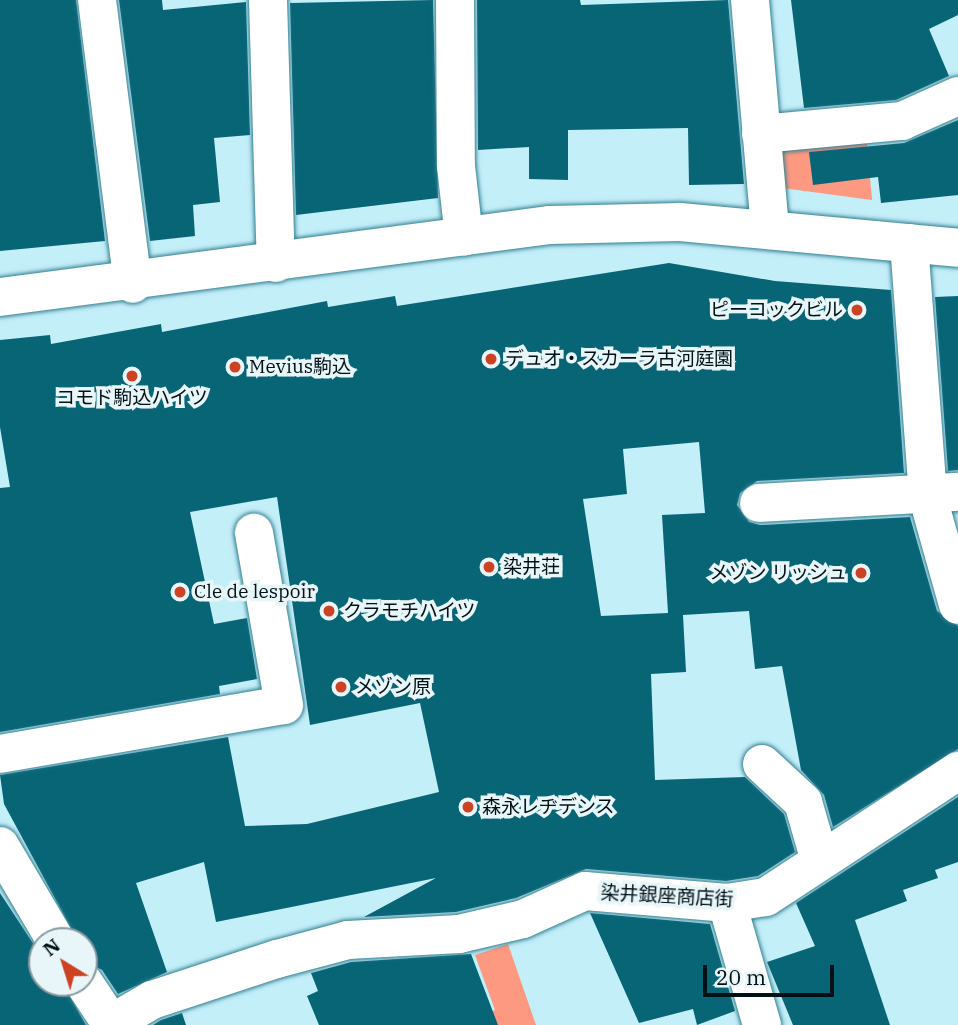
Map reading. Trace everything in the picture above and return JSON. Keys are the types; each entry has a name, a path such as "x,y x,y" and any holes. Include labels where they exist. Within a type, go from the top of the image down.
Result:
{"street":[{"path":"97,0 133,284"},
{"path":"268,0 276,263"},
{"path":"455,0 456,166 464,237"},
{"path":"750,0 770,230"},
{"path":"761,134 902,121 958,96"},
{"path":"0,297 133,284 550,225 654,222 958,248"},
{"path":"909,243 958,605"},
{"path":"759,503 943,495"},
{"path":"0,754 284,705 254,533"},
{"path":"762,764 803,802 820,861"},
{"name":"染井銀座商店街","path":"111,1025 152,1000 266,962 348,940 459,934 523,919 585,891 727,903 766,897 958,771"},
{"path":"0,846 48,927"},
{"path":"727,903 754,1023"},
{"path":"93,997 111,1025"}],"shaded area":[{"path":"866,135 872,200 782,188 778,147"},
{"path":"508,944 536,1025 467,1025 495,1010 475,955"}],"building":[{"path":"0,0 76,0 105,241 0,251"},
{"path":"119,0 162,0 163,10 246,2 250,135 214,138 220,202 193,205 195,236 150,241"},
{"path":"433,0 438,198 296,215 290,3"},
{"path":"477,0 580,0 581,5 728,0 744,184 689,185 688,128 568,130 568,180 529,179 529,147 478,150"},
{"path":"791,0 958,0 958,15 929,29 949,76 896,100 804,108"},
{"path":"958,120 958,195 881,203 878,177 813,185 809,152 904,143"},
{"path":"669,263 775,281 891,290 904,473 757,481 740,493 737,505 749,522 760,525 910,517 937,611 958,626 958,749 833,827 824,795 801,770 782,666 755,669 749,611 683,615 686,672 651,674 655,780 745,777 784,814 795,852 758,876 726,881 586,869 516,898 456,912 364,917 436,878 216,922 204,862 136,883 167,972 118,994 98,968 98,927 70,927 4,804 0,775 228,737 245,826 307,824 439,792 420,703 310,725 277,497 190,512 214,624 247,618 257,679 219,686 220,694 0,732 0,488 10,487 0,427 0,340 50,335 51,344 161,324 162,332 327,301 328,307 395,296 397,306","holes":["699,442 705,513 662,515 668,613 601,616 583,499 627,494 623,449"]},
{"path":"958,296 958,470 948,471 935,297"},
{"path":"958,797 958,862 935,870 938,878 903,890 907,901 855,920 890,1025 793,1025 767,962 815,946 796,903"},
{"path":"0,893 28,936 28,997 70,997 86,1025 0,1025"},
{"path":"590,913 710,924 735,1011 697,1025 693,1009 639,1023"},
{"path":"471,954 498,1025 319,1025 307,996 318,991 311,973 351,962"},
{"path":"182,1013 186,1025 153,1025 161,1020"}],"place":[{"name":"ピーコックビル","path":"857,310"},
{"name":"デュオ・スカーラ古河庭園","path":"491,359"},
{"name":"Mevius駒込","path":"235,367"},
{"name":"コモド駒込ハイツ","path":"132,376"},
{"name":"染井荘","path":"489,567"},
{"name":"メゾン リッシュ","path":"861,573"},
{"name":"Cle de lespoir","path":"180,592"},
{"name":"クラモチハイツ","path":"329,611"},
{"name":"メゾン原","path":"341,687"},
{"name":"森永レヂデンス","path":"468,807"}]}
